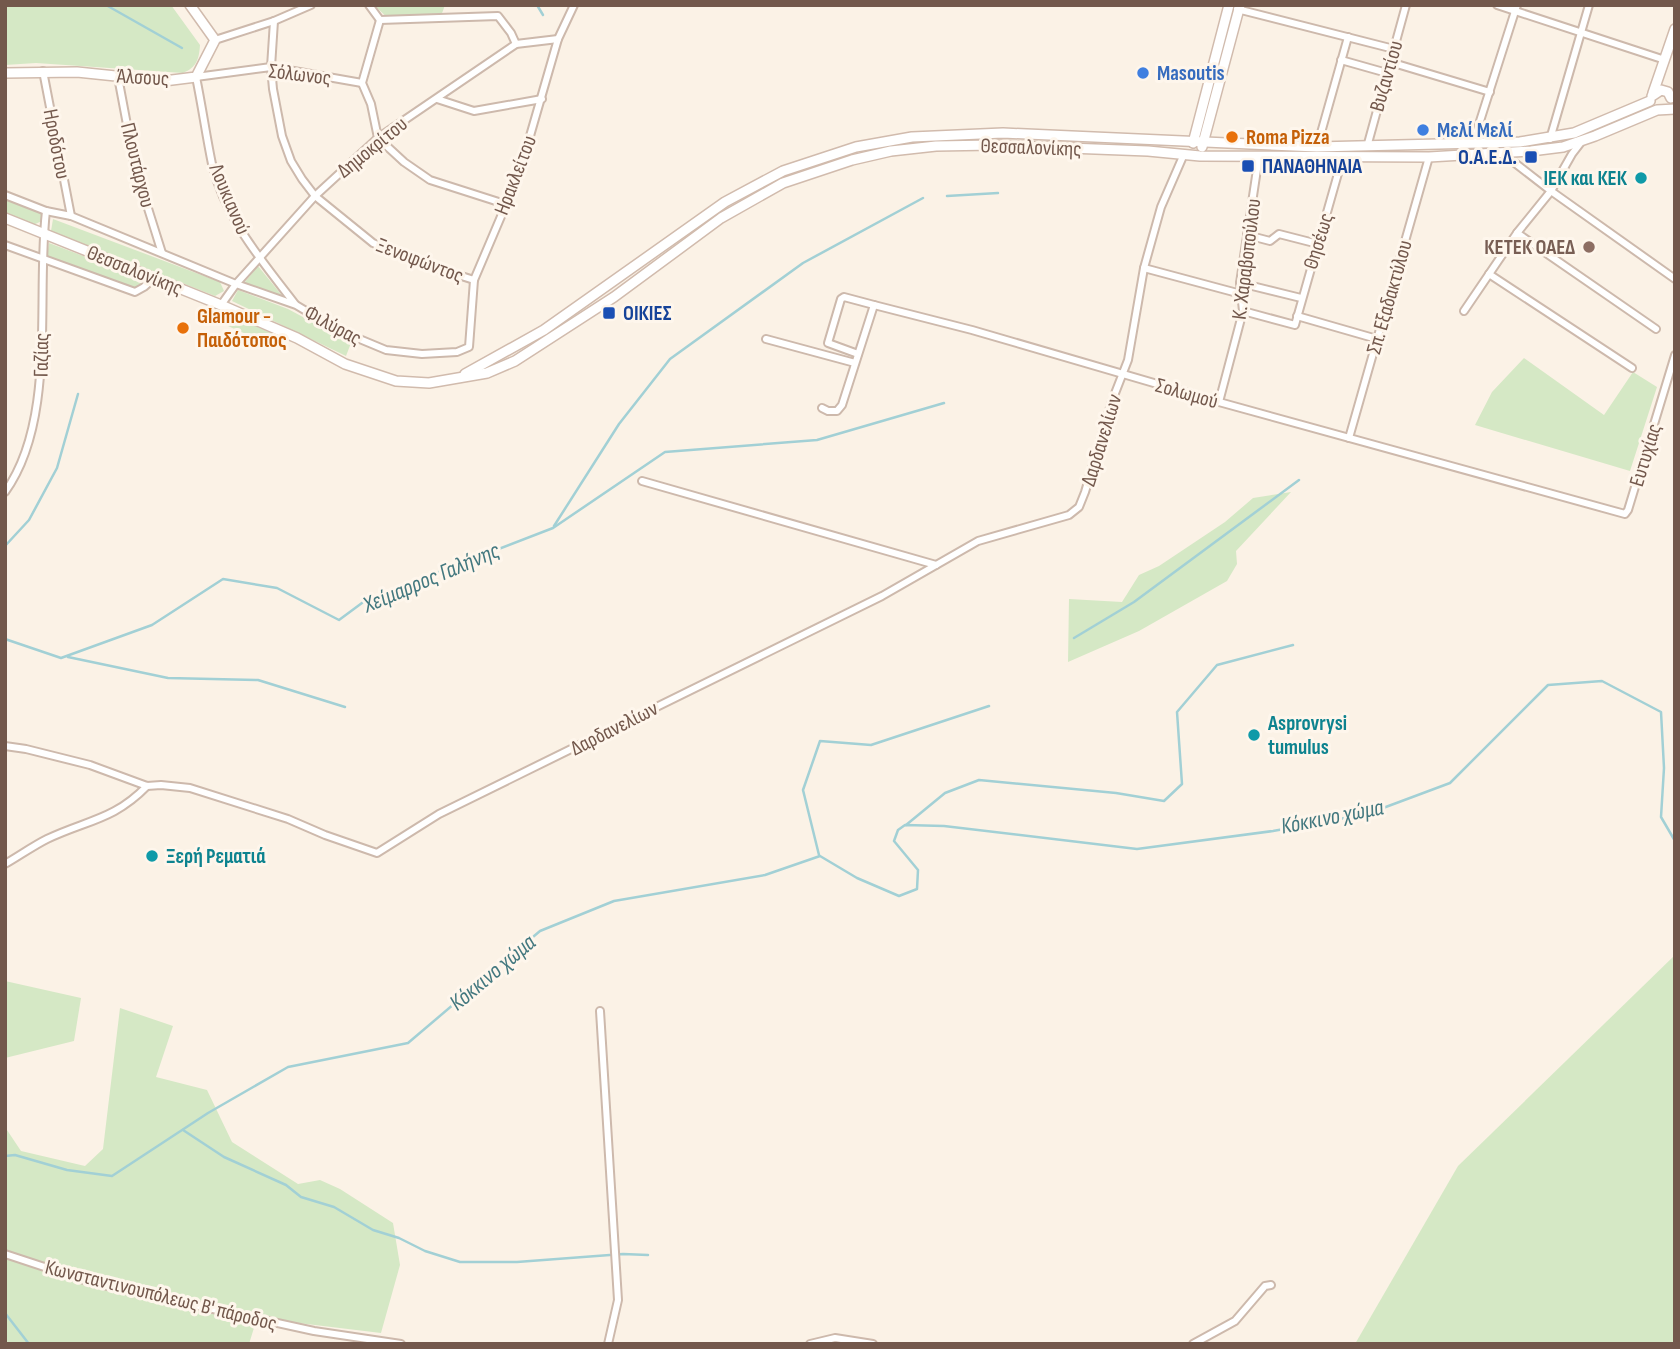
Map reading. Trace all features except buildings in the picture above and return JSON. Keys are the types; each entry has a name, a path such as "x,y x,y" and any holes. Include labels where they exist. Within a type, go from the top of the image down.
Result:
{"main road":[{"path":"190,5 215,40"},
{"path":"1200,156 1194,143 1229,6"},
{"path":"1184,154 1194,143 1239,7"},
{"path":"1665,61 1671,104 1666,109 1652,97 1675,29"},
{"name":"Άλσους","path":"5,73 77,72 164,81 196,77 215,40"},
{"name":"Θεσσαλονίκης","path":"5,218 221,305 297,338 345,364 396,381 443,382 460,376 544,330 725,202 783,171 856,147 892,139 969,133 1110,136 1194,143 1317,147 1473,144 1550,139 1585,129 1652,97 1658,90 1670,95"},
{"name":"Θεσσαλονίκης","path":"460,376 486,373 515,361 614,296 721,218 783,183 811,172 891,151 936,146 1006,145 1200,156 1429,157 1550,149 1582,141 1666,109"}],"street":[{"path":"215,40 274,21 311,5"},
{"path":"369,5 380,20"},
{"name":"Ηρακλείτου","path":"469,346 474,281 519,174 558,39 573,5"},
{"name":"Βυζαντίου","path":"1367,146 1406,5"},
{"path":"1497,5 1516,8 1665,61"},
{"path":"1550,139 1589,5"},
{"path":"1229,6 1394,49"},
{"path":"1473,144 1516,8"},
{"path":"380,20 498,16 516,44"},
{"path":"380,20 362,83 371,104 378,138 404,162 430,180 505,204"},
{"name":"Ξενοφώντος","path":"274,21 271,67 282,136 291,161 315,196 362,235 383,248 474,281"},
{"path":"1317,147 1348,37"},
{"name":"Δημοκρίτου","path":"221,305 259,257 315,196 378,138 516,44 558,39"},
{"path":"1341,60 1387,73"},
{"path":"1390,62 1490,92"},
{"name":"Σόλωνος","path":"196,77 271,67 362,83"},
{"name":"Ηροδότου","path":"43,72 71,216"},
{"name":"Πλουτάρχου","path":"118,77 135,167 162,253"},
{"name":"Λουκιανού","path":"196,77 220,187 242,233 296,306"},
{"path":"437,99 474,111 542,99"},
{"path":"1464,311 1517,233 1551,191 1582,141"},
{"path":"1502,153 1675,279"},
{"path":"1123,374 1133,341 1144,268 1161,207 1184,154"},
{"name":"Κ. Χαραβοπούλου","path":"1219,402 1242,311 1240,284 1259,156"},
{"name":"Θησέως","path":"1242,311 1294,326 1343,156"},
{"name":"Σπ. Εξαδακτύλου","path":"1349,438 1429,157"},
{"name":"Φιλύρας","path":"5,195 46,211 71,216 296,306 338,330 386,350 422,354 457,352 469,346"},
{"name":"Γαζίας","path":"5,492 22,462 40,388 42,258 46,211"},
{"path":"1517,233 1656,329"},
{"path":"1247,235 1270,241 1279,234 1318,244"},
{"path":"5,244 135,292 155,277"},
{"path":"1144,268 1241,294"},
{"path":"1489,274 1632,368"},
{"path":"1240,284 1301,298"},
{"name":"Σολωμού","path":"858,354 828,345 827,342 842,297 1625,514"},
{"path":"822,408 836,411 842,405 874,305"},
{"path":"1297,316 1377,339"},
{"path":"766,339 855,363"},
{"name":"Ευτυχίας","path":"1625,514 1675,355"},
{"name":"Δαρδανελίων","path":"5,746 90,765 146,786 190,788 288,819 377,853 439,814 882,596 978,541 1069,515 1079,507 1123,374"},
{"path":"642,481 937,566"},
{"path":"5,864 46,839 105,818 124,807 146,786"},
{"path":"600,1011 618,1300 608,1344"},
{"name":"Κωνσταντινουπόλεως Β' πάροδος","path":"5,1254 90,1282 314,1331 401,1344"},
{"path":"1193,1344 1235,1321 1265,1286 1270,1285"},
{"path":"810,1344 835,1338 873,1344"}],"green space":[{"path":"5,5 171,5 200,45 198,58 191,68 183,73 36,63 5,65"},
{"path":"374,5 445,5 441,16 391,21"},
{"path":"5,199 39,211 42,221 33,225 5,213"},
{"path":"53,219 220,282 224,291 215,296 51,231"},
{"path":"49,243 144,279 145,283 133,288 47,256"},
{"path":"258,266 284,298 244,283"},
{"path":"238,290 288,309 351,343 346,356 232,301"},
{"path":"215,309 280,339 246,334 210,318"},
{"path":"1524,358 1604,415 1633,372 1657,387 1630,471 1475,425 1492,392"},
{"path":"1291,492 1236,551 1237,564 1227,581 1139,631 1068,662 1069,599 1122,602 1139,575 1159,566 1225,522 1253,498"},
{"path":"1675,955 1675,1344 1355,1344 1458,1166"},
{"path":"5,981 81,998 74,1041 5,1058"},
{"path":"120,1008 173,1026 156,1077 207,1090 232,1142 298,1184 320,1180 340,1189 393,1223 400,1265 381,1333 257,1318 249,1344 5,1344 5,1127 21,1151 85,1166 103,1149"}],"waterway":[{"path":"106,5 182,48"},
{"path":"537,5 543,15"},
{"path":"947,196 998,193"},
{"name":"Χείμαρρος Γαλήνης","path":"554,526 619,424 670,359 803,263 923,198"},
{"path":"5,546 29,520 57,468 78,394"},
{"name":"Χείμαρρος Γαλήνης","path":"5,639 61,658 152,625 223,579 277,588 339,620 366,600 553,528 665,452 817,440 944,403"},
{"name":"Κόκκινο χώμα","path":"1074,638 1134,602 1299,480"},
{"name":"Κόκκινο χώμα","path":"906,825 945,793 979,780 1116,793 1164,801 1182,784 1177,712 1217,665 1293,645"},
{"path":"68,657 168,678 258,680 345,707"},
{"name":"Κόκκινο χώμα","path":"5,1156 15,1155 67,1170 112,1176 208,1113 288,1067 408,1043 540,931 614,901 765,875 820,856 857,878 899,896 917,889 918,870 894,841 898,830 905,825 944,826 1137,849 1273,831 1367,814 1450,783 1548,685 1602,681 1661,712 1664,768 1661,817 1675,841"},
{"name":"Κόκκινο χώμα","path":"819,855 803,790 820,741 871,745 989,706"},
{"name":"Κόκκινο χώμα","path":"183,1130 224,1157 286,1185 301,1197 334,1207 373,1230 460,1262 517,1262 623,1254 648,1255"},
{"path":"5,1313 29,1344"}],"place":[{"name":"Masoutis","path":"1143,73"},
{"name":"Μελί Μελί","path":"1423,130"},
{"name":"Roma Pizza","path":"1232,137"},
{"name":"Ο.Α.Ε.Δ.","path":"1531,157"},
{"name":"ΠΑΝΑΘΗΝΑΙΑ","path":"1248,166"},
{"name":"ΙΕΚ και ΚΕΚ","path":"1641,178"},
{"name":"ΚΕΤΕΚ ΟΑΕΔ","path":"1589,247"},
{"name":"ΟΙΚΙΕΣ","path":"609,313"},
{"name":"Glamour - Παιδότοπος","path":"183,328"},
{"name":"Asprovrysi tumulus","path":"1254,735"},
{"name":"Ξερή Ρεματιά","path":"152,856"}]}
